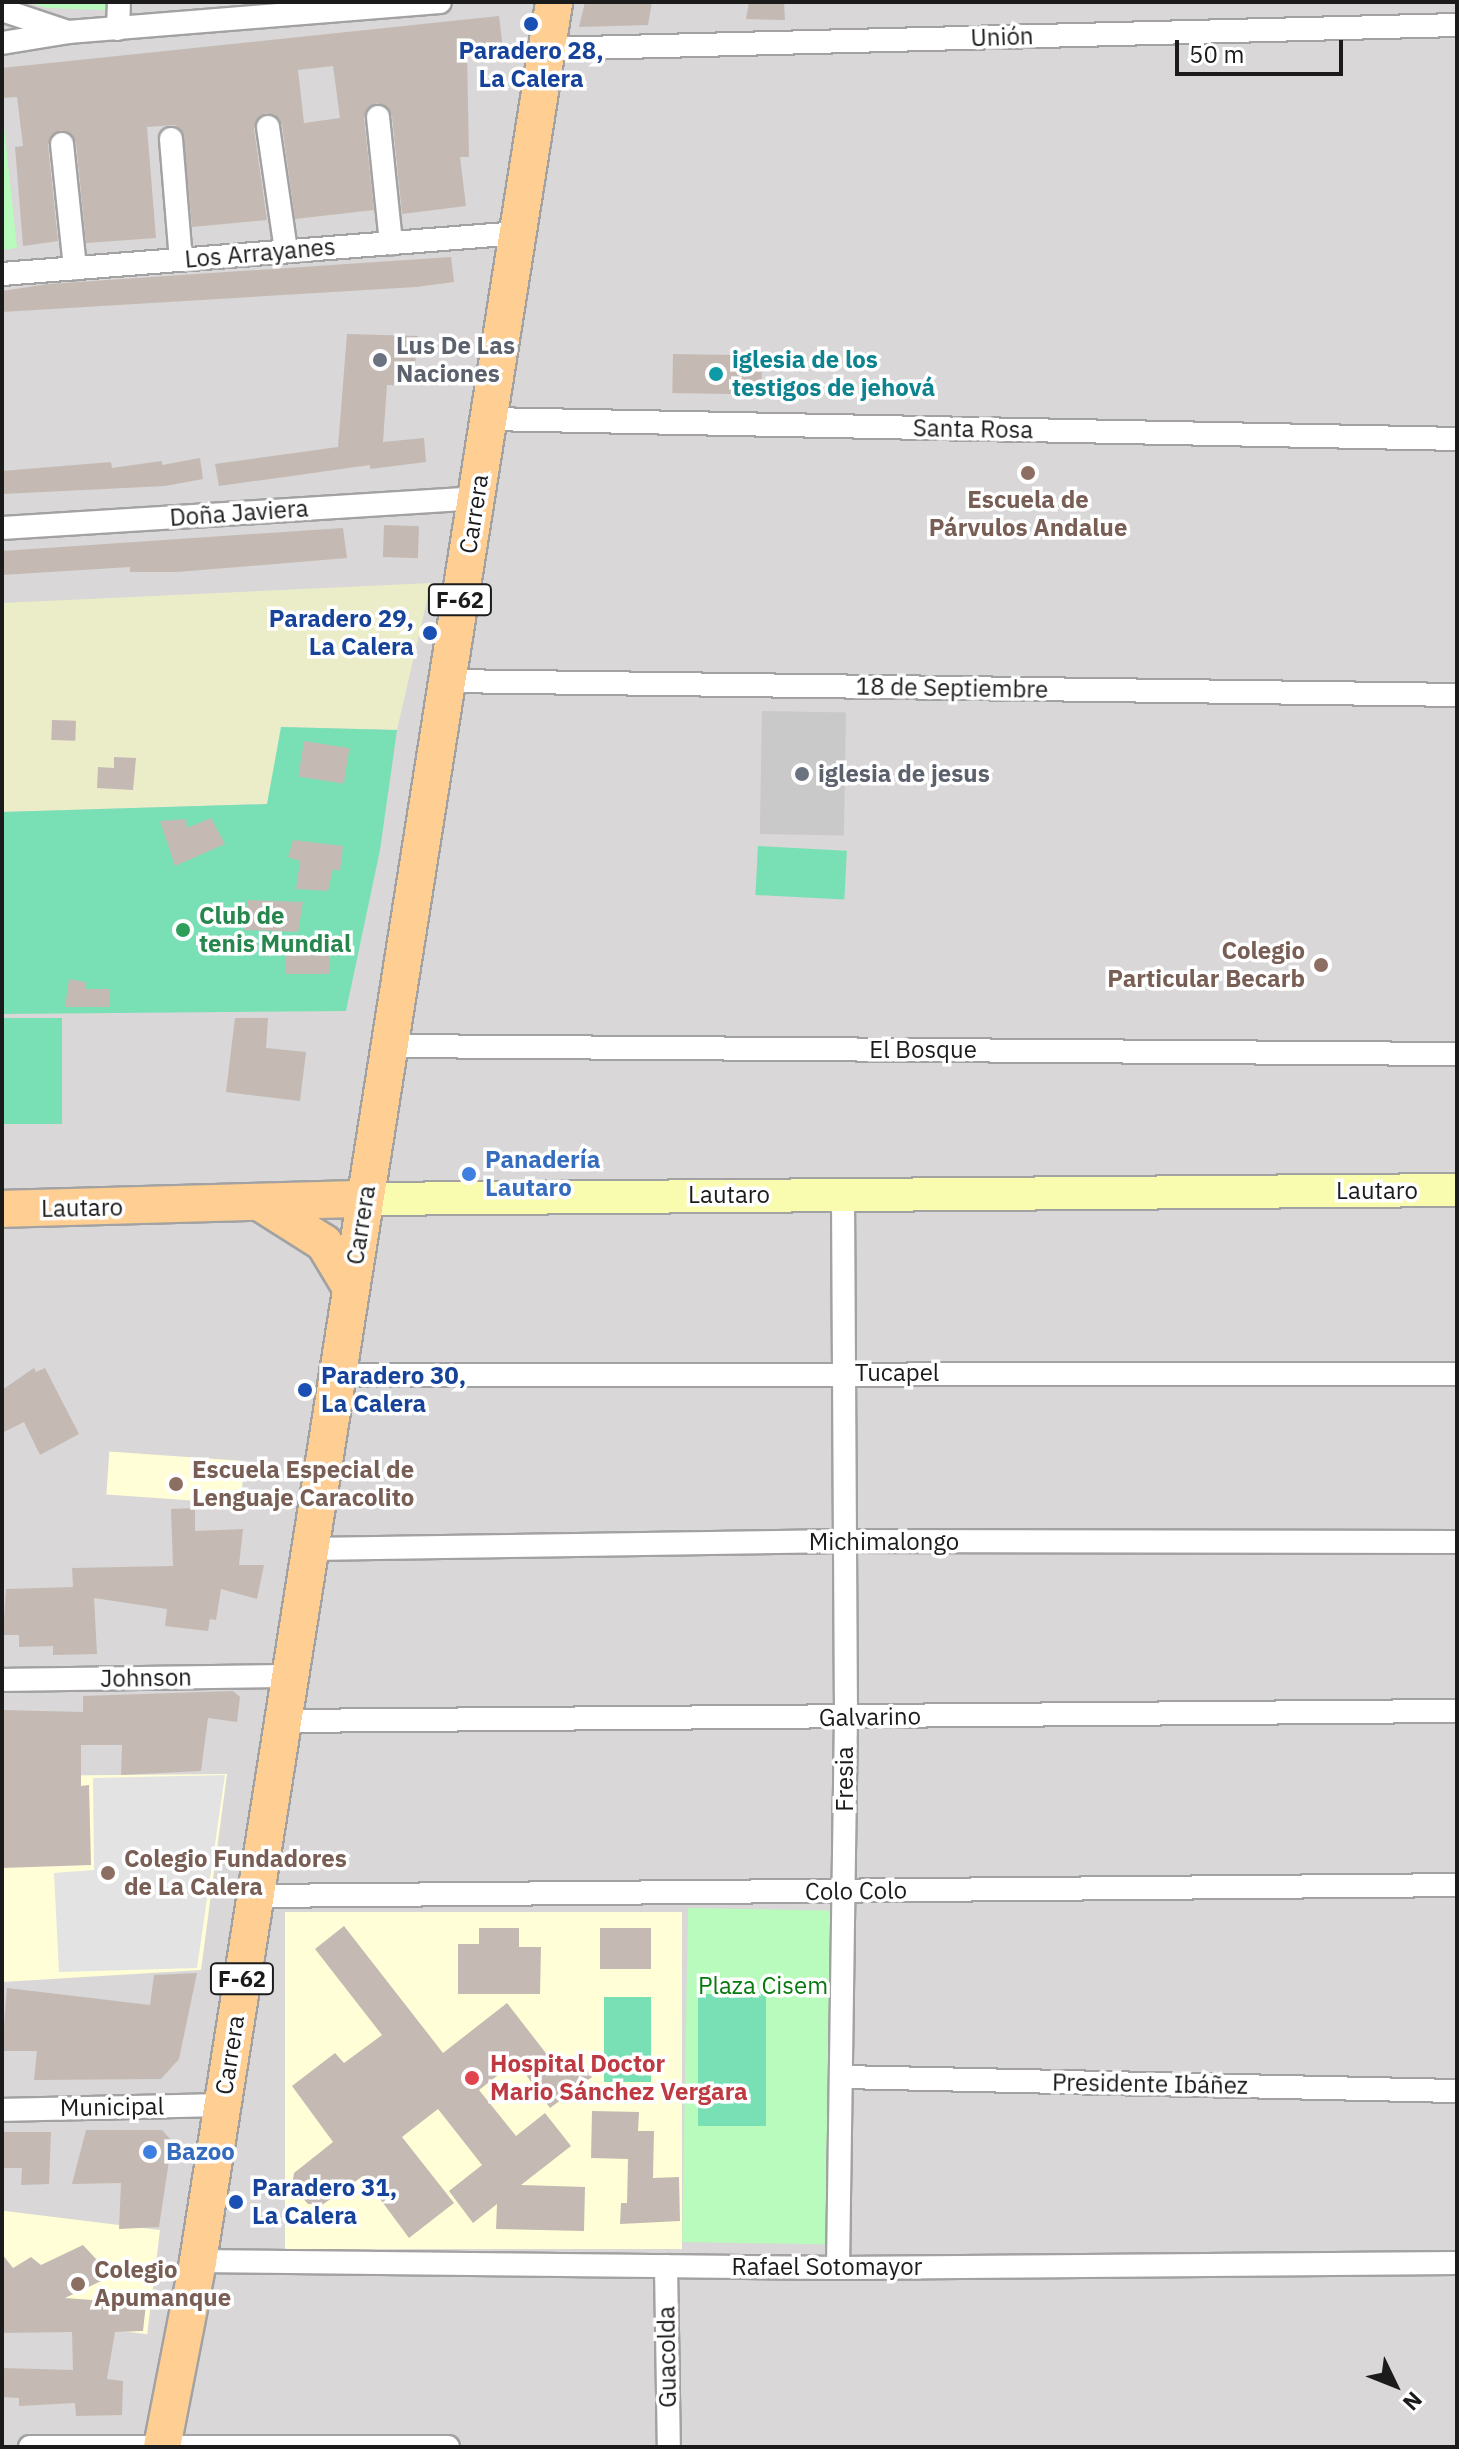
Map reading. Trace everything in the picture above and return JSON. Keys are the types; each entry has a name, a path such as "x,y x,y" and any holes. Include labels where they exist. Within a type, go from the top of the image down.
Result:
{"main road":[{"name":"Carrera","path":"162,2446 198,2261 554,2"},
{"name":"Lautaro","path":"2,1209 264,1205 365,1199"},
{"path":"264,1205 324,1243 351,1288"}],"street":[{"path":"118,29 119,2"},
{"path":"2,43 250,10 440,2"},
{"path":"2,10 68,32"},
{"name":"Unión","path":"547,49 1457,25"},
{"path":"378,117 391,243"},
{"path":"268,127 286,251"},
{"path":"171,139 181,260"},
{"path":"62,144 75,268"},
{"name":"Los Arrayanes","path":"2,274 518,233"},
{"name":"Santa Rosa","path":"489,419 1457,439"},
{"name":"Doña Javiera","path":"2,528 476,498"},
{"name":"18 de Septiembre","path":"447,681 1457,695"},
{"name":"El Bosque","path":"390,1046 1457,1054"},
{"name":"Lautaro","path":"365,1199 1457,1190"},
{"name":"Fresia","path":"838,2268 846,1717 843,1194"},
{"name":"Tucapel","path":"338,1375 1457,1374"},
{"name":"Michimalongo","path":"310,1549 844,1541 1457,1542"},
{"name":"Johnson","path":"2,1680 290,1676"},
{"name":"Galvarino","path":"283,1721 1457,1711"},
{"name":"Colo Colo","path":"256,1896 1457,1885"},
{"name":"Presidente Ibáñez","path":"843,2077 1457,2091"},
{"name":"Municipal","path":"2,2110 223,2105"},
{"name":"Rafael Sotomayor","path":"198,2261 838,2268 1457,2263"},
{"name":"Guacolda","path":"666,2266 669,2447"},
{"path":"30,2447 448,2447"}],"shaded area":[{"path":"2,2 1457,2 1457,2447 2,2447"},
{"path":"431,583 397,730 282,727 268,804 2,812 2,603"},
{"name":"iglesia de jesus","path":"762,711 846,712 844,835 760,834"},
{"name":"Escuela Especial de Lenguaje Caracolito","path":"109,1452 244,1461 241,1504 106,1494"},
{"name":"Colegio Fundadores de La Calera","path":"227,1774 201,1970 2,1982 2,1776"},
{"name":"Colegio Fundadores de La Calera","path":"225,1775 197,1968 59,1972 54,1873 94,1870 93,1778"},
{"name":"Hospital Doctor Mario Sánchez Vergara","path":"285,1912 682,1912 682,2249 285,2249"},
{"name":"Colegio Apumanque","path":"3,2211 160,2230 147,2334 2,2316"}],"green space":[{"path":"27,2 107,2 107,10 47,8"},
{"path":"2,108 17,248 2,250"},
{"name":"Club de tenis Mundial","path":"281,727 397,730 380,850 346,1011 2,1014 2,812 267,804"},
{"path":"758,846 847,851 844,900 755,895"},
{"path":"2,1018 62,1018 62,1124 2,1124"},
{"name":"Plaza Cisem","path":"688,1908 841,1911 835,2245 682,2242"},
{"path":"698,1994 766,1994 766,2126 698,2126"},
{"path":"604,1997 651,1997 651,2082 604,2082"}],"building":[{"path":"585,2 652,2 648,25 579,27"},
{"path":"749,2 784,2 785,20 746,19"},
{"path":"499,16 503,49 467,54 469,157 460,157 466,206 402,214 392,116 377,103 364,118 374,210 295,219 282,125 267,113 259,117 254,129 267,220 192,227 183,132 175,125 147,127 156,238 86,243 76,143 61,130 48,145 58,241 23,246 15,147 23,146 17,97 2,98 2,68","holes":["333,66 340,118 304,123 298,70"]},
{"path":"451,257 454,282 416,287 2,312 2,291 48,284"},
{"path":"347,334 418,336 413,386 387,385 383,442 424,438 426,462 370,469 370,465 219,486 215,464 338,447"},
{"name":"iglesia de los testigos de jehová","path":"673,354 762,356 761,395 672,393"},
{"path":"200,458 203,479 165,486 2,494 2,471 111,462 112,468 162,461 162,465"},
{"path":"384,525 419,526 418,558 383,557"},
{"path":"343,528 347,558 177,572 130,572 130,567 2,575 2,551"},
{"path":"52,720 76,721 75,741 51,740"},
{"path":"304,741 349,748 344,784 298,777"},
{"path":"114,757 136,758 133,790 97,788 98,767 114,768"},
{"path":"211,818 225,844 175,866 160,821 186,819 187,828"},
{"path":"293,840 343,846 340,871 333,869 328,891 296,889 300,861 288,857"},
{"path":"247,900 303,902 298,932 244,930 238,909 247,909"},
{"path":"285,953 329,953 329,974 285,974"},
{"path":"69,979 85,982 86,989 109,989 109,1007 65,1007"},
{"path":"235,1018 268,1018 266,1048 306,1052 300,1101 226,1092"},
{"path":"34,1368 36,1372 45,1368 79,1434 40,1455 24,1422 2,1433 2,1390"},
{"path":"195,1508 195,1531 243,1529 239,1565 264,1565 257,1599 221,1589 216,1620 210,1619 208,1631 165,1626 167,1609 94,1598 97,1654 53,1655 53,1646 19,1647 19,1635 3,1635 6,1589 73,1587 72,1568 173,1566 171,1509"},
{"path":"233,1691 240,1697 237,1722 208,1718 201,1771 121,1775 122,1745 81,1745 81,1786 89,1785 91,1865 2,1868 2,1710 83,1712 83,1696"},
{"path":"344,1926 443,2053 507,2003 559,2070 576,2056 592,2077 550,2108 516,2061 479,2090 516,2136 545,2113 571,2146 521,2185 585,2187 584,2231 496,2229 497,2204 473,2223 449,2191 482,2165 438,2109 402,2137 454,2203 409,2238 363,2176 322,2205 308,2204 292,2186 294,2173 333,2142 292,2086 335,2053 344,2063 382,2035 315,1949"},
{"path":"479,1928 519,1928 519,1947 541,1947 540,1994 458,1994 458,1944 479,1944"},
{"path":"600,1928 651,1928 651,1969 600,1969"},
{"path":"197,1973 179,2059 161,2079 34,2080 37,2051 2,2051 7,1988 150,2005 154,1975"},
{"path":"592,2111 639,2112 638,2131 654,2131 653,2178 679,2177 680,2221 620,2224 621,2203 627,2203 628,2159 591,2158"},
{"path":"86,2130 162,2130 172,2141 159,2227 119,2229 121,2183 72,2184"},
{"path":"2,2132 51,2132 49,2184 21,2185 22,2168 2,2168"},
{"path":"83,2245 112,2276 65,2298 146,2304 143,2331 115,2332 107,2379 123,2381 122,2415 76,2416 75,2403 19,2406 19,2398 2,2397 2,2368 73,2370 72,2332 2,2333 2,2254 13,2268 31,2257 41,2265"}],"place":[{"name":"Paradero 28, La Calera","path":"531,24"},
{"name":"Lus De Las Naciones","path":"380,360"},
{"name":"iglesia de los testigos de jehová","path":"716,374"},
{"name":"Escuela de Párvulos Andalue","path":"1028,473"},
{"name":"Paradero 29, La Calera","path":"430,633"},
{"name":"iglesia de jesus","path":"802,774"},
{"name":"Club de tenis Mundial","path":"183,930"},
{"name":"Colegio Particular Becarb","path":"1321,965"},
{"name":"Panadería Lautaro","path":"469,1174"},
{"name":"Paradero 30, La Calera","path":"305,1390"},
{"name":"Escuela Especial de Lenguaje Caracolito","path":"176,1484"},
{"name":"Colegio Fundadores de La Calera","path":"108,1873"},
{"name":"Hospital Doctor Mario Sánchez Vergara","path":"472,2078"},
{"name":"Bazoo","path":"150,2152"},
{"name":"Paradero 31, La Calera","path":"236,2202"},
{"name":"Colegio Apumanque","path":"78,2284"}]}
